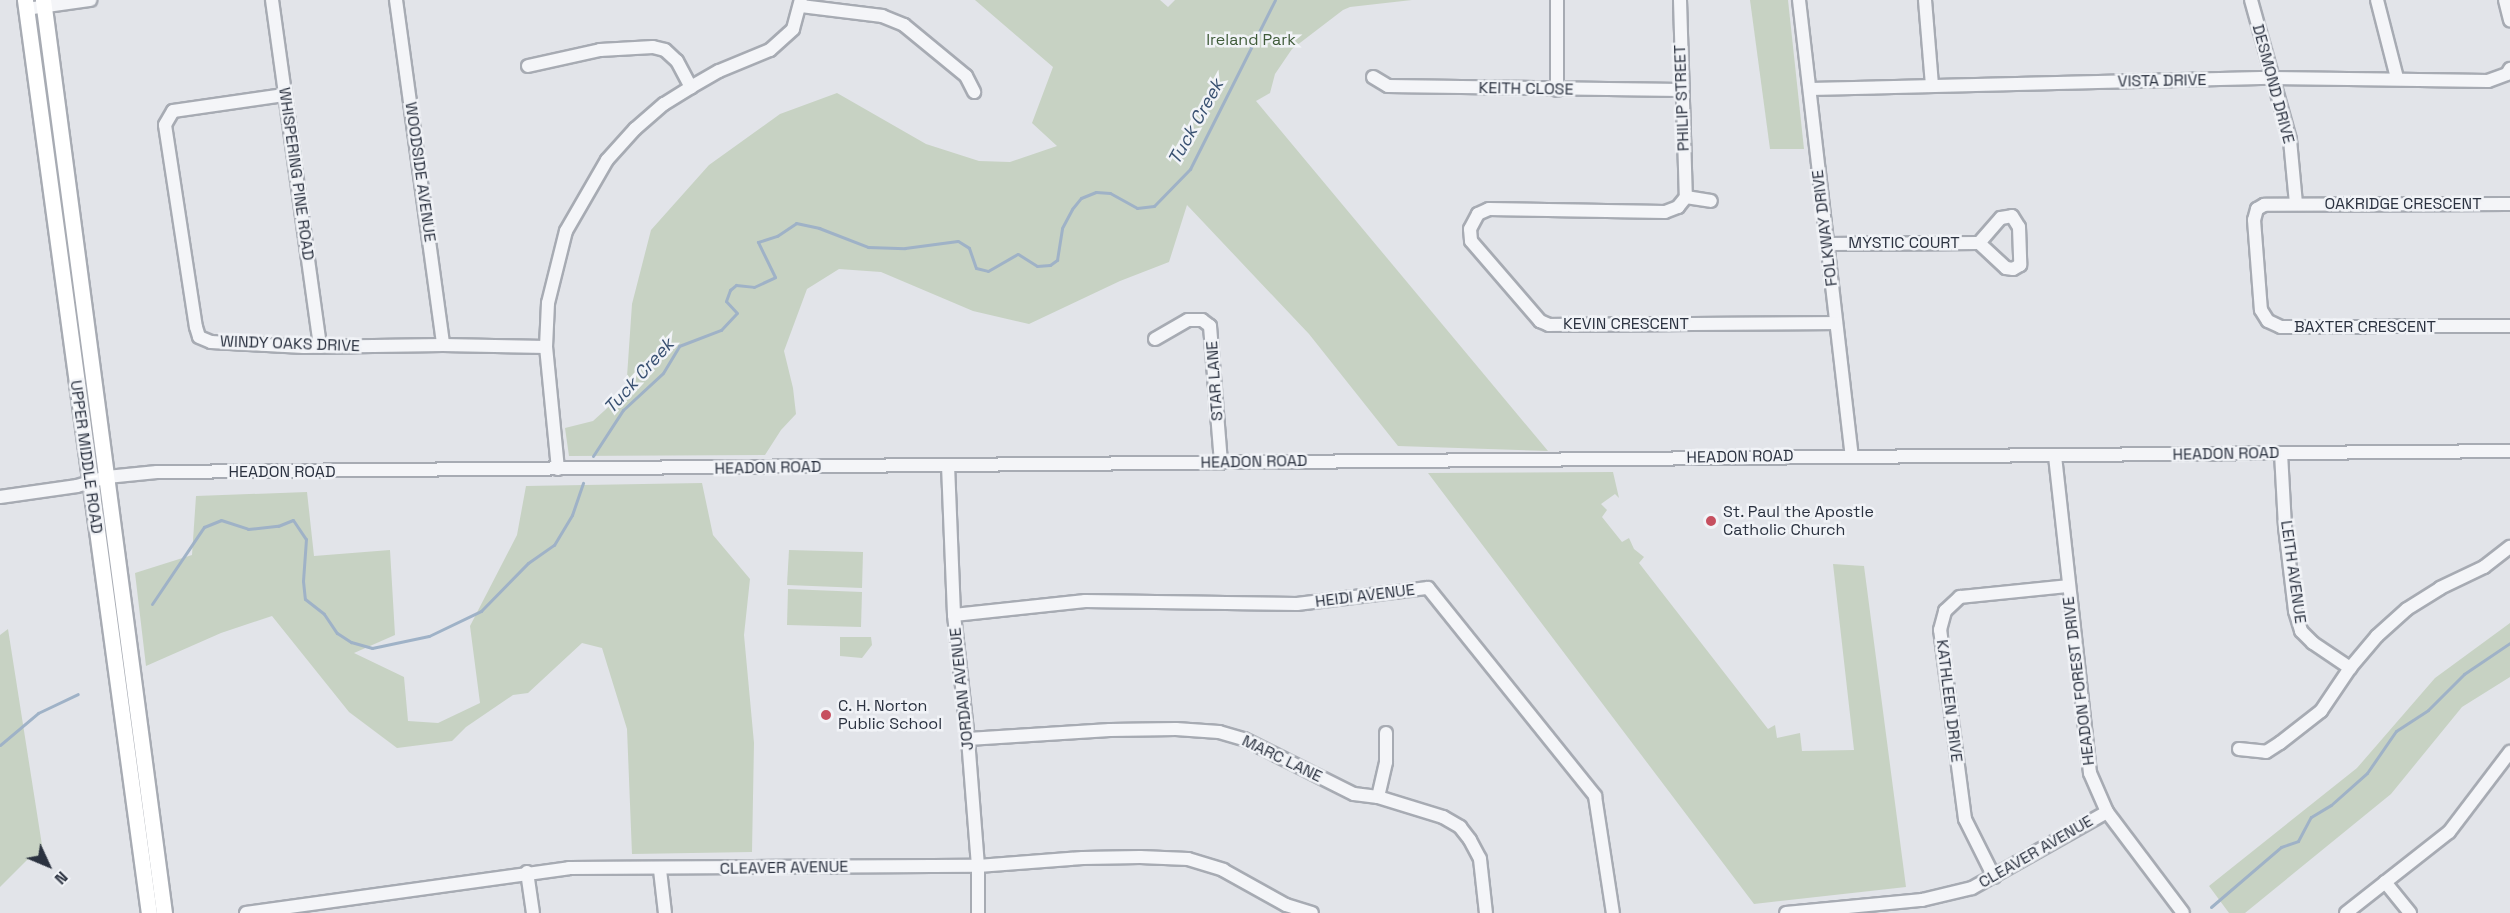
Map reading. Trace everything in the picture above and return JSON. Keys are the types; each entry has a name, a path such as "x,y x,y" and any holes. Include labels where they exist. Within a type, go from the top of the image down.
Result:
{"main road":[{"name":"UPPER MIDDLE ROAD","path":"43,4 164,913"},
{"name":"UPPER MIDDLE ROAD","path":"26,5 148,913"}],"street":[{"path":"26,5 90,0"},
{"name":"WHISPERING PINE ROAD","path":"272,0 320,347"},
{"name":"WOODSIDE AVENUE","path":"396,0 443,345"},
{"path":"1557,0 1557,90"},
{"name":"PHILIP STREET","path":"1680,0 1686,197"},
{"name":"FOLKWAY DRIVE","path":"1799,0 1852,456"},
{"path":"1925,0 1932,86"},
{"name":"DESMOND DRIVE","path":"2252,0 2289,140 2296,204"},
{"path":"2377,0 2397,78"},
{"path":"2505,0 2510,20"},
{"path":"558,469 546,347 548,303 556,266 566,231 585,194 608,160 635,129 664,104 691,87 770,50 793,29 801,3 882,16 904,25 966,76 974,92"},
{"path":"528,66 600,50 653,47 665,50 677,61 691,87"},
{"name":"VISTA DRIVE","path":"1810,88 2271,78 2488,81 2507,74 2510,69"},
{"name":"KEITH CLOSE","path":"1373,77 1388,86 1681,90"},
{"name":"WINDY OAKS DRIVE","path":"284,95 173,111 165,125 196,327 200,337 211,342 320,347 443,345 546,347"},
{"path":"1686,197 1711,201"},
{"name":"KEVIN CRESCENT","path":"1686,197 1678,207 1665,212 1489,209 1478,214 1470,229 1471,241 1540,321 1549,325 1836,322"},
{"name":"OAKRIDGE CRESCENT","path":"2296,204 2510,204"},
{"name":"BAXTER CRESCENT","path":"2296,204 2264,205 2257,209 2254,220 2261,310 2268,321 2281,327 2510,326"},
{"name":"MYSTIC COURT","path":"1829,244 1979,243"},
{"name":"STAR LANE","path":"1155,339 1188,320 1202,320 1210,326 1221,462"},
{"name":"HEADON ROAD","path":"0,497 90,483 107,477 157,472 2510,451"},
{"name":"LEITH AVENUE","path":"2281,453 2285,527 2295,611 2301,631 2313,643 2350,668"},
{"name":"HEADON FOREST DRIVE","path":"2055,456 2090,774 2107,812 2183,913"},
{"name":"JORDAN AVENUE","path":"948,465 954,615 968,739 978,866 978,913"},
{"path":"2239,749 2266,752 2280,743 2321,711 2350,668 2377,636 2407,609 2440,588 2484,567 2510,547"},
{"name":"KATHLEEN DRIVE","path":"1994,877 1965,819 1940,630 1945,611 1960,597 2068,586"},
{"name":"HEIDI AVENUE","path":"954,615 1085,601 1298,604 1428,588 1595,796 1613,913"},
{"name":"MARC LANE","path":"968,739 1110,730 1219,732 1244,739 1354,794 1378,797 1443,817 1460,827 1480,859 1486,913"},
{"path":"1378,797 1386,762 1386,733"},
{"path":"2346,913 2449,832 2510,752"},
{"name":"CLEAVER AVENUE","path":"1786,913 1922,900 1972,888 2107,812"},
{"name":"CLEAVER AVENUE","path":"246,913 527,872 569,868 660,870 978,866 1083,858 1188,859 1223,870 1286,905 1312,913"},
{"path":"660,870 665,913"},
{"path":"527,872 533,913"},
{"path":"2385,882 2410,913"}],"green space":[{"name":"Ireland Park","path":"975,0 1160,0 1168,7 1175,0 1412,0 1350,7 1343,10 1292,49 1275,74 1270,93 1256,101 1548,451 1398,446 1309,334 1187,205 1169,262 1120,281 1029,324 973,311 881,272 839,269 807,289 784,351 793,388 796,414 781,430 765,455 569,456 565,428 593,421 626,391 632,304 651,230 709,165 780,114 837,93 926,144 979,161 1010,162 1057,146 1032,123 1053,67"},
{"path":"1750,0 1788,0 1804,149 1770,149"},
{"path":"1613,472 1619,498 1615,494 1601,504 1607,510 1602,517 1622,542 1629,538 1634,549 1644,557 1639,563 1768,729 1775,725 1777,738 1800,733 1802,751 1854,750 1833,564 1864,566 1906,887 1754,904 1428,473"},
{"path":"702,483 713,535 750,579 744,635 754,743 752,852 632,854 627,729 602,648 582,643 528,693 513,695 466,727 452,741 397,748 349,712 272,616 221,633 146,666 135,573 192,555 196,496 307,492 314,556 390,550 395,635 354,653 404,677 408,721 438,723 480,703 470,626 517,535 526,486"},
{"path":"789,550 863,552 862,588 787,585"},
{"path":"788,589 862,592 861,627 787,625"},
{"path":"2510,623 2510,677 2462,707 2391,794 2245,913 2229,913 2209,886 2357,768 2435,678"},
{"path":"8,629 44,858 27,860 0,887 0,635"},
{"path":"840,637 871,637 872,645 862,658 840,656"}],"waterway":[{"name":"Tuck Creek","path":"593,456 623,410 663,373 679,346 721,330 737,313 726,301 730,290 736,285 754,287 775,277 758,242 777,236 796,223 819,228 868,247 905,248 958,241 969,248 976,268 988,271 1018,254 1037,266 1050,265 1057,260 1062,228 1072,209 1081,198 1096,192 1110,193 1137,208 1154,206 1190,169 1275,0"},
{"name":"Tuck Creek","path":"152,604 204,527 221,520 248,529 278,526 293,520 306,539 303,581 305,599 324,614 337,633 351,642 372,648 429,636 481,611 528,563 554,545 572,515 583,483"},
{"path":"2211,907 2281,847 2298,841 2311,817 2331,805 2367,773 2396,731 2428,710 2464,674 2510,643"},
{"name":"Tuck Creek","path":"0,745 38,713 78,694"}],"place":[{"name":"St. Paul the Apostle Catholic Church","path":"1711,521"},
{"name":"C. H. Norton Public School","path":"826,715"}]}
